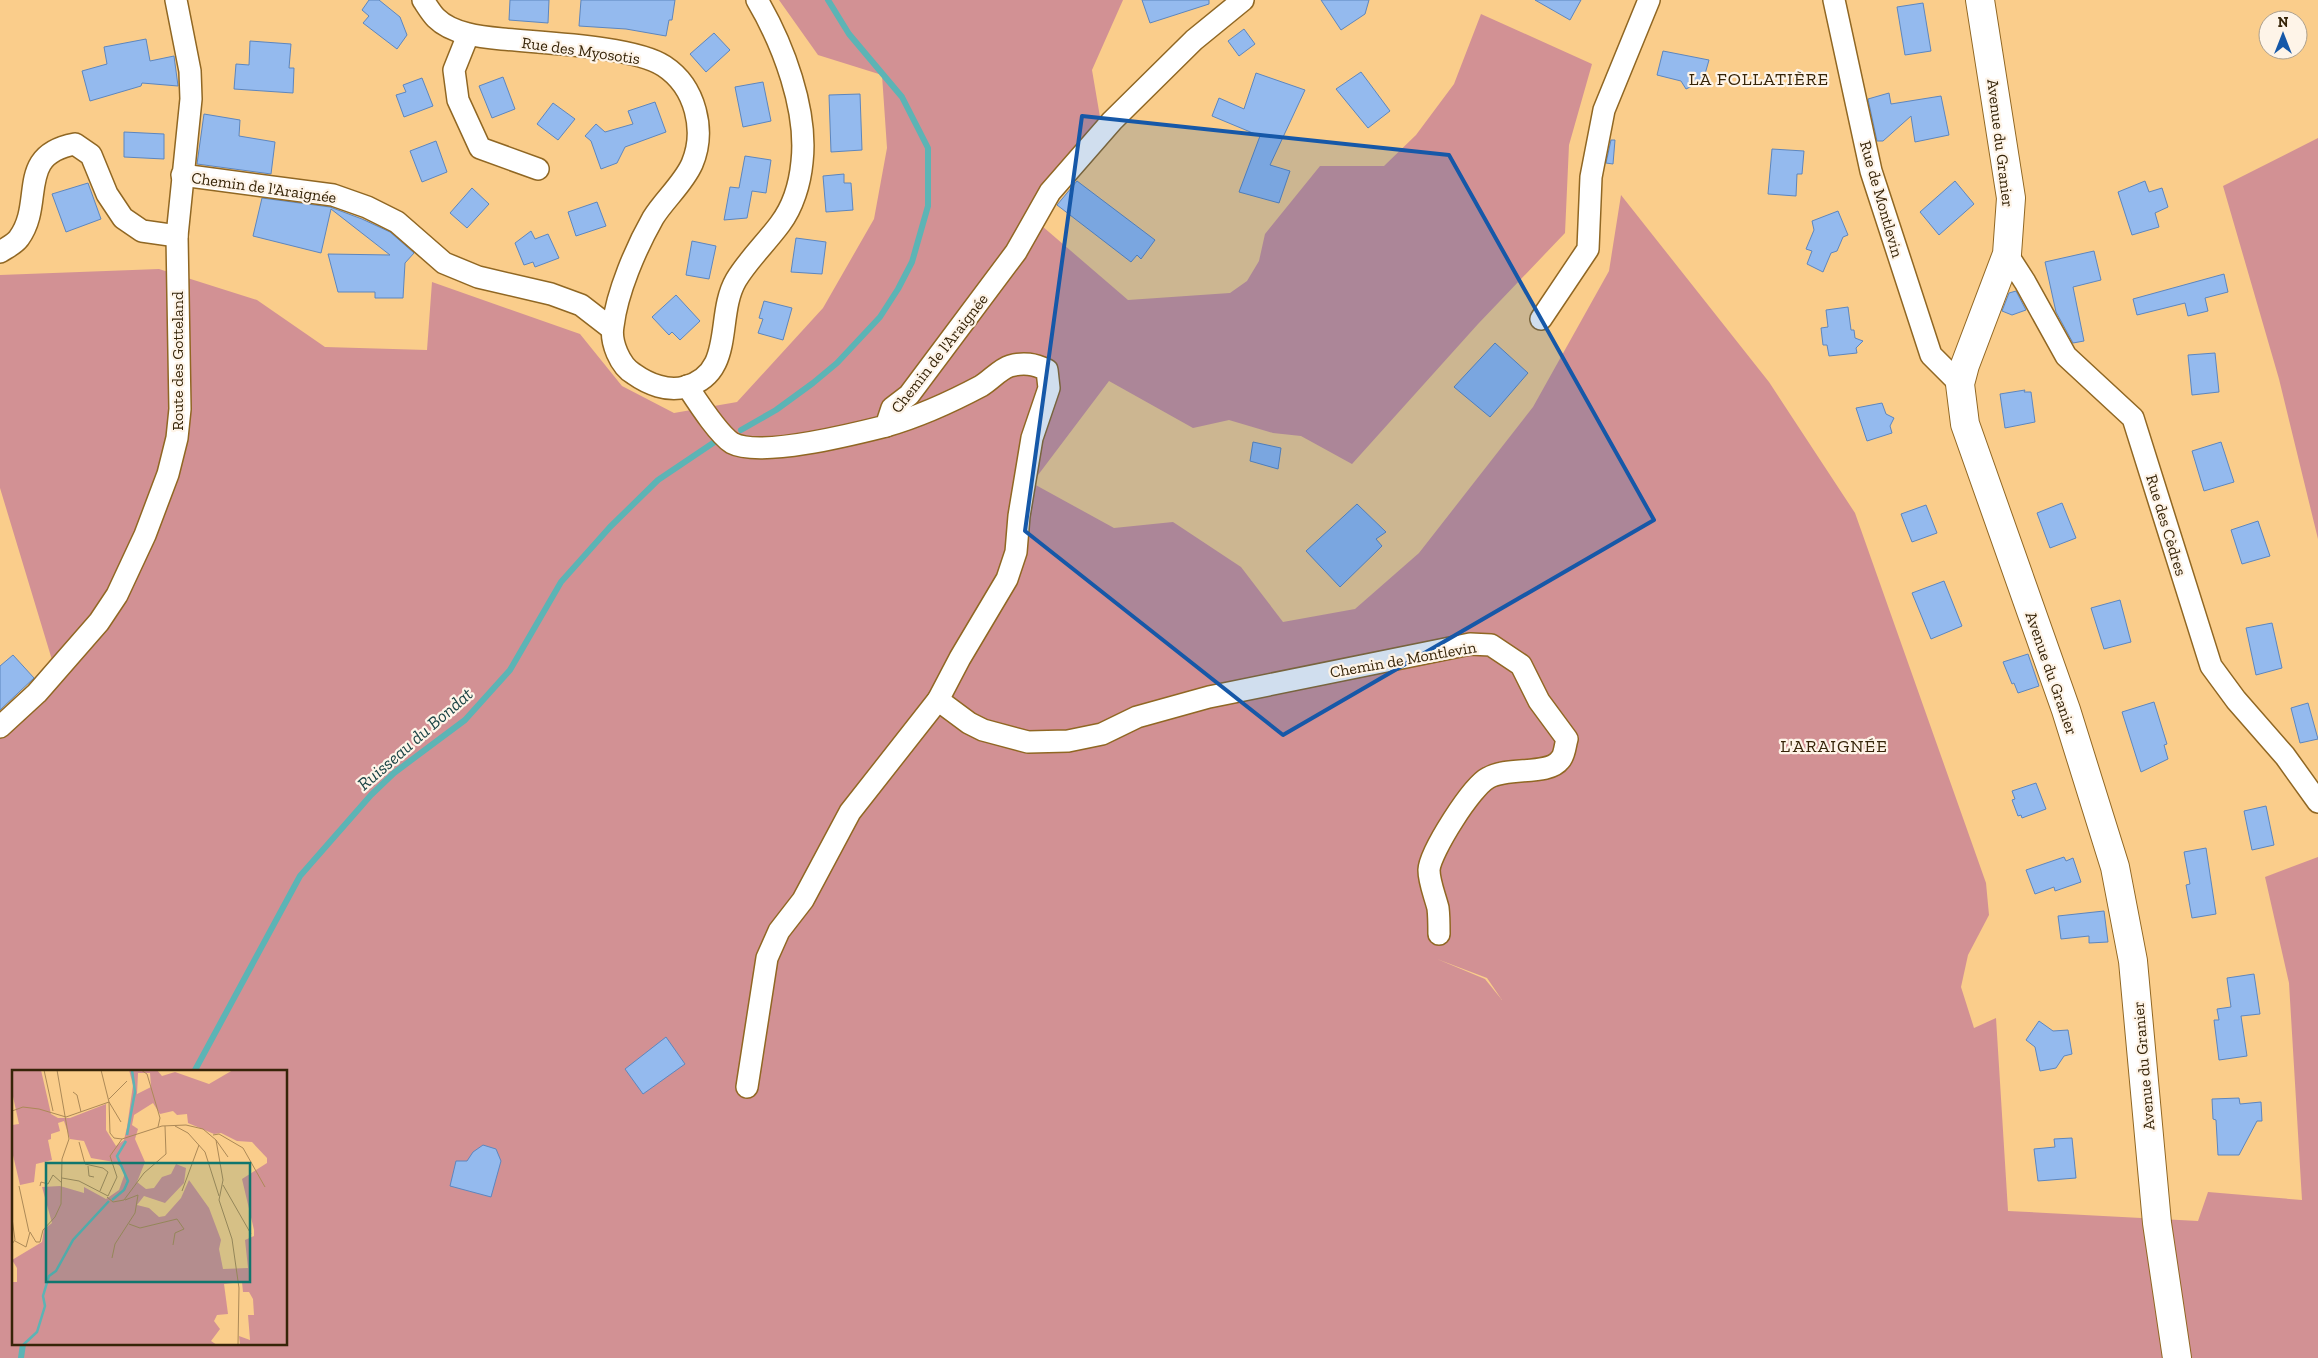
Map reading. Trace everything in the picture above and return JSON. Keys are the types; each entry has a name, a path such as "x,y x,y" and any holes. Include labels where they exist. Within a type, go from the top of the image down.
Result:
{"main road":[{"name":"Avenue du Granier","path":"1980,0 2011,198 2006,254 1965,365 1960,384 1965,424 2066,710 2115,867 2133,961 2157,1222 2178,1358"}],"street":[{"name":"Route des Gotteland","path":"0,727 37,692 98,622 117,595 145,535 168,474 177,438 180,409 177,236 190,99 190,71 176,0"},
{"name":"Rue des Myosotis","path":"423,0 436,19 468,35 640,56 664,66 683,84 696,108 698,138 691,165 654,218 636,253 620,298 612,329 618,356 631,373 652,385 676,389 697,384 712,369 722,348 726,305 735,281 782,221 796,192 802,162 803,129 792,82 772,25 757,0"},
{"name":"Chemin de l'Araignée","path":"687,386 712,422 732,442 763,449 886,426 892,408 909,395 1016,252 1050,192 1112,121 1194,40 1242,0"},
{"path":"1541,319 1588,249 1591,178 1604,110 1649,0"},
{"name":"Rue de Montlevin","path":"1834,0 1871,171 1890,232 1931,355 1960,384"},
{"path":"468,35 454,70 458,100 480,148 538,170"},
{"path":"0,252 18,239 30,216 34,178 44,157 57,147 74,144 91,155 107,194 124,218 142,231 177,236"},
{"name":"Chemin de l'Araignée","path":"182,175 333,195 367,207 397,222 444,263 478,277 551,294 581,305 612,329"},
{"name":"Rue des Cèdres","path":"2006,254 2025,282 2066,356 2133,418 2211,666 2236,700 2285,756 2318,802"},
{"path":"747,1087 767,958 779,931 803,900 850,812 938,700 960,658 1007,579 1016,552 1018,516 1032,438 1049,388 1047,370 1033,364 1022,363 1008,367 986,383 940,408 886,426"},
{"name":"Chemin de Montlevin","path":"938,700 969,723 983,730 1028,742 1068,741 1102,734 1137,717 1209,697 1470,644 1490,645 1521,665 1539,701 1567,738 1560,761 1544,770 1514,770 1487,778 1459,812 1438,843 1429,870 1438,911 1439,934"}],"highlighted area":[{"path":"1082,116 1449,155 1654,520 1283,735 1025,531"}],"shaded area":[{"path":"779,0 1123,0 1092,70 1100,117 1055,169 1022,219 1035,220 1128,300 1230,293 1247,281 1259,261 1265,234 1320,166 1384,166 1416,135 1454,84 1481,14 1592,64 1569,145 1565,233 1478,324 1352,464 1301,436 1273,433 1229,420 1193,428 1109,381 1032,483 1114,528 1173,522 1241,567 1283,622 1355,609 1419,553 1533,407 1609,271 1621,195 1769,382 1855,513 1986,883 1989,915 1968,955 1961,987 1974,1028 1996,1018 2008,1211 2198,1221 2208,1192 2302,1200 2289,983 2265,877 2318,857 2318,1358 0,1358 0,739 59,683 0,488 0,275 159,269 257,300 325,347 427,350 432,282 580,334 622,386 674,413 737,402 823,308 874,219 887,148 882,75 818,55","holes":["1437,959 1487,978 1502,1000 1485,979"]},
{"path":"2318,138 2318,539 2279,379 2223,186"}],"building":[{"path":"369,0 379,0 400,17 407,35 397,49 363,23 369,16 362,10"},
{"path":"510,0 549,0 548,23 509,20"},
{"path":"581,0 675,0 672,20 669,20 666,36 626,29 579,26"},
{"path":"1142,0 1209,0 1209,4 1150,23"},
{"path":"1321,0 1369,0 1365,14 1341,30"},
{"path":"1535,0 1581,0 1570,20"},
{"path":"1923,3 1931,51 1905,55 1897,7"},
{"path":"1244,29 1255,44 1239,56 1228,41"},
{"path":"714,33 730,50 706,72 690,54"},
{"path":"146,39 150,61 174,56 178,86 142,83 141,86 90,101 82,71 107,64 104,47"},
{"path":"250,41 291,44 289,68 294,68 293,93 234,89 236,64 249,65"},
{"path":"1663,51 1709,60 1703,81 1686,89 1681,81 1657,75"},
{"path":"1361,72 1390,111 1368,128 1336,89"},
{"path":"1256,73 1305,90 1270,165 1290,171 1279,203 1239,192 1260,136 1212,116 1219,98 1244,109"},
{"path":"503,77 515,109 492,118 479,86"},
{"path":"422,78 433,106 404,117 396,95 406,92 403,85"},
{"path":"763,82 771,121 743,127 735,87"},
{"path":"1889,93 1891,104 1941,96 1949,135 1915,142 1911,116 1883,141 1877,141 1868,99"},
{"path":"860,94 862,150 831,152 829,95"},
{"path":"655,102 666,132 625,147 617,163 601,169 591,141 585,136 596,124 605,132 633,124 628,111"},
{"path":"553,103 575,119 558,140 537,124"},
{"path":"204,114 240,120 239,136 275,142 271,174 197,164"},
{"path":"124,132 164,134 164,159 124,157"},
{"path":"1611,140 1615,140 1613,164 1606,163"},
{"path":"436,141 447,172 422,182 410,151"},
{"path":"1772,149 1804,151 1802,174 1797,174 1796,196 1768,194"},
{"path":"745,156 771,160 766,193 752,191 747,218 724,220 730,187 739,188"},
{"path":"844,174 844,183 851,183 853,210 826,212 823,176"},
{"path":"1077,181 1155,240 1141,259 1137,255 1131,262 1057,205"},
{"path":"1955,181 1974,204 1939,235 1920,212"},
{"path":"2145,181 2149,192 2162,188 2168,207 2155,213 2159,227 2132,235 2118,192"},
{"path":"88,183 101,219 66,232 52,194"},
{"path":"472,188 489,204 467,228 450,213"},
{"path":"262,198 330,207 390,232 414,253 405,263 403,298 375,298 375,292 338,292 328,254 390,255 331,209 321,253 253,236"},
{"path":"597,202 606,226 576,236 568,212"},
{"path":"1838,211 1848,235 1843,237 1837,251 1831,253 1823,272 1807,264 1812,251 1806,249 1814,230 1812,221"},
{"path":"531,231 535,239 548,234 559,258 535,267 533,262 524,265 515,243"},
{"path":"796,238 826,242 822,274 791,272"},
{"path":"692,241 716,246 709,279 686,275"},
{"path":"2094,251 2101,280 2073,287 2084,341 2073,343 2056,312 2045,262"},
{"path":"2224,274 2228,292 2205,298 2208,311 2188,316 2185,303 2137,315 2133,299"},
{"path":"2016,291 2026,310 2012,315 2002,311 2009,293"},
{"path":"676,295 700,321 680,340 672,332 669,335 652,317"},
{"path":"764,301 792,308 783,340 758,333 763,319 759,318"},
{"path":"1848,307 1851,330 1854,330 1855,338 1863,341 1856,348 1857,353 1829,356 1827,345 1823,345 1821,328 1828,327 1826,310"},
{"path":"1495,343 1528,373 1490,417 1454,387"},
{"path":"2215,353 2219,392 2192,395 2188,355"},
{"path":"2025,390 2024,392 2031,392 2035,422 2005,428 2000,394"},
{"path":"1882,403 1886,414 1894,418 1890,426 1892,433 1867,441 1856,408"},
{"path":"1253,442 1281,448 1278,469 1250,461"},
{"path":"2221,442 2234,482 2204,491 2192,451"},
{"path":"2062,503 2076,538 2050,548 2037,513"},
{"path":"1357,504 1386,532 1376,539 1382,546 1340,587 1306,551"},
{"path":"1926,505 1937,533 1912,542 1901,514"},
{"path":"2258,521 2270,556 2242,564 2231,530"},
{"path":"1944,581 1962,626 1931,639 1912,593"},
{"path":"2120,600 2131,642 2104,649 2091,608"},
{"path":"2272,623 2282,668 2256,675 2246,628"},
{"path":"2028,654 2039,686 2018,693 2003,662"},
{"path":"13,655 34,678 0,710 0,666"},
{"path":"2154,702 2167,744 2164,745 2168,759 2141,772 2122,712"},
{"path":"2308,703 2318,739 2300,743 2291,708"},
{"path":"2036,783 2046,809 2022,818 2021,815 2018,816 2012,800 2015,799 2012,791"},
{"path":"2266,806 2274,845 2252,850 2244,811"},
{"path":"2206,848 2216,914 2192,918 2186,885 2190,884 2184,852"},
{"path":"2064,857 2066,861 2073,858 2081,882 2055,891 2054,887 2035,894 2026,870"},
{"path":"2104,911 2108,942 2089,943 2089,936 2061,939 2058,916"},
{"path":"2254,974 2260,1014 2241,1016 2247,1056 2219,1060 2214,1020 2219,1020 2217,1009 2231,1007 2227,978"},
{"path":"2039,1021 2053,1031 2068,1030 2072,1054 2064,1056 2056,1068 2040,1071 2035,1047 2026,1040"},
{"path":"666,1037 685,1064 643,1094 625,1069"},
{"path":"2239,1098 2240,1104 2261,1102 2262,1121 2257,1121 2239,1155 2218,1155 2216,1120 2213,1119 2212,1099"},
{"path":"2072,1138 2076,1178 2038,1181 2034,1149 2055,1147 2054,1139"},
{"path":"483,1145 496,1149 501,1161 491,1197 450,1186 456,1161 467,1161 473,1152"}],"waterway":[{"name":"Ruisseau du Bondat","path":"741,430 776,410 813,383 837,363 880,317 912,262 928,206 928,148 902,97 849,34 828,0"},
{"name":"Ruisseau du Bondat","path":"195,1070 300,876 371,795 394,773 465,720 510,670 561,582 610,527 658,480 716,441"},
{"name":"Ruisseau du Bondat","path":"21,1358 23,1346"}],"district":[{"name":"LA FOLLATIÈRE","path":"1759,79"},
{"name":"L'ARAIGNÉE","path":"1834,746"}]}
